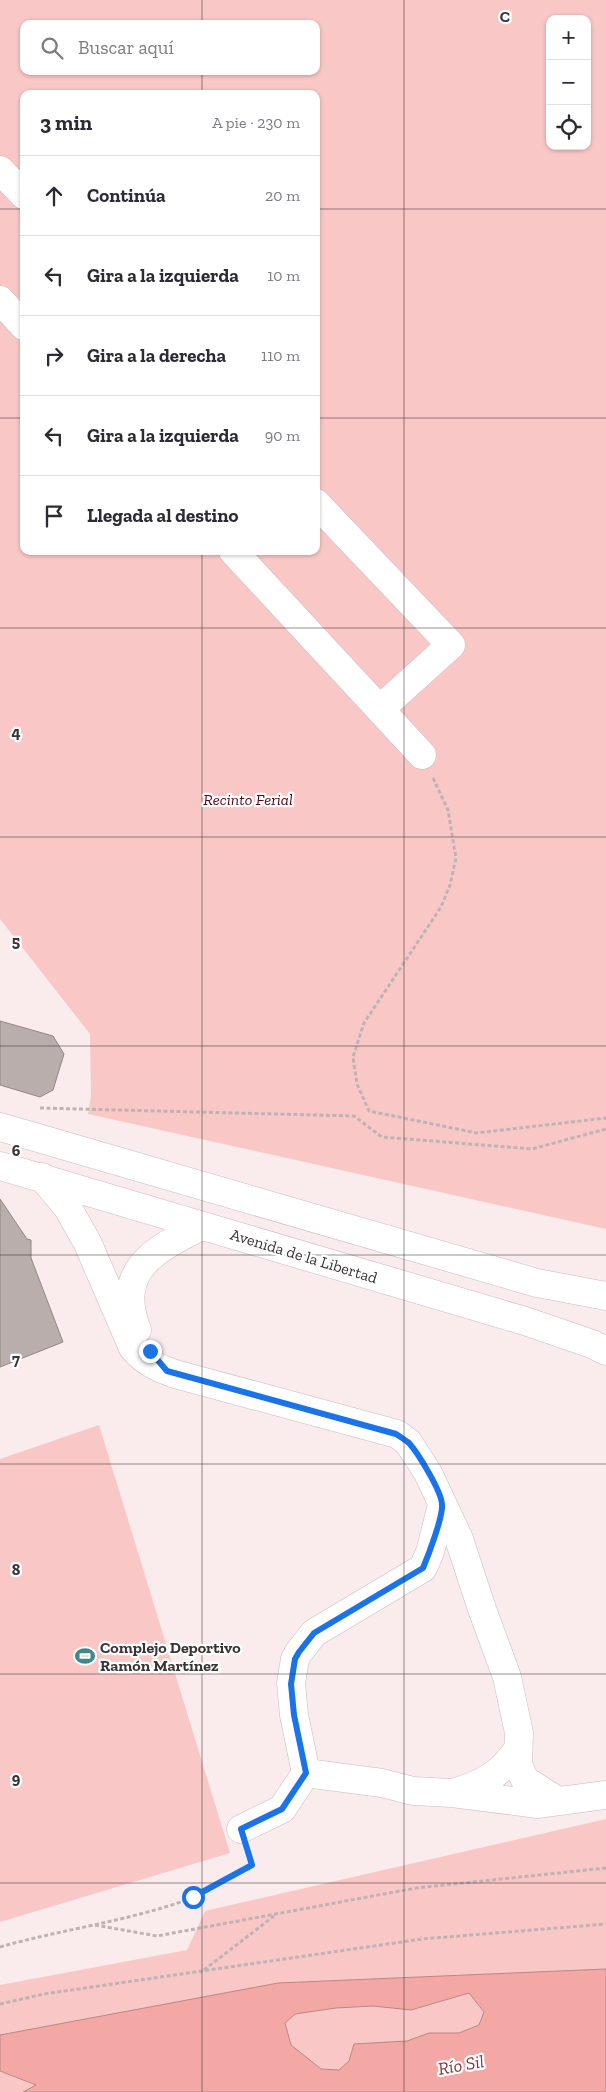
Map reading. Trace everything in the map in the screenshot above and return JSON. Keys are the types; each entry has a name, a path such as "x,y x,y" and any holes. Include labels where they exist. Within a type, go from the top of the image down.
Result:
{"street":[{"path":"0,170 20,191"},
{"path":"0,300 20,322"},
{"path":"320,507 451,644 380,710"},
{"path":"237,555 422,755"},
{"path":"0,1127 537,1283 606,1296"},
{"name":"Avenida de la Libertad","path":"0,1166 525,1321 592,1344 606,1351"},
{"path":"42,1178 68,1208 88,1244 133,1348 141,1358 167,1371 396,1434 408,1442 428,1473 459,1540 507,1677 519,1733 518,1764 525,1780 556,1800"},
{"path":"167,1371 150,1351 136,1329 131,1310 130,1289 137,1270 146,1259 174,1239 202,1226"},
{"path":"241,1829 282,1809 306,1773 294,1715 291,1684 295,1659 299,1652 314,1633 423,1568 442,1505"},
{"path":"426,1561 453,1564 470,1574"},
{"path":"452,1793 471,1788 490,1778 507,1765 518,1750"},
{"path":"306,1773 382,1783 413,1791 452,1793 537,1804 556,1800 606,1795"}],"path":[{"path":"422,755 448,810 456,858 450,885 441,908 364,1023 353,1057 357,1084 369,1111 477,1133 606,1118"},
{"path":"40,1108 354,1116 382,1136 532,1149 606,1129"},
{"path":"0,1947 32,1938 95,1926 193,1897 252,1865 241,1829"},
{"path":"95,1926 157,1936 416,1888 606,1868"},
{"path":"204,1971 275,1915"},
{"path":"0,2004 44,1994 422,1939 606,1924"}],"green space":[{"name":"Recinto Ferial","path":"0,0 606,0 606,1229 88,1114 91,1095 90,1034 0,919"},
{"name":"Complejo Deportivo Ramón Martínez","path":"99,1425 230,1853 0,1922 0,1459"},
{"path":"606,1819 606,1969 278,1983 0,2035 0,1985 187,1950 205,1911"},
{"path":"470,1993 484,2012 479,2025 459,2033 429,2033 407,2041 387,2044 349,2061 339,2071 321,2069 291,2045 285,2022 295,2014 336,2008 373,2006 411,2010"},
{"path":"0,2071 37,2086 23,2092 0,2092"}],"water":[{"name":"Río Sil","path":"606,1969 606,2092 23,2092 36,2085 0,2071 0,2035 278,1983","holes":["469,1993 484,2012 479,2025 459,2033 429,2033 407,2041 354,2044 349,2061 339,2070 321,2069 291,2045 285,2023 295,2014 336,2008 373,2006 411,2010"]}],"building":[{"path":"0,1021 53,1036 64,1054 53,1090 40,1097 0,1085"},
{"path":"0,1199 27,1239 31,1240 31,1258 63,1342 0,1367"}],"place":[{"name":"Complejo Deportivo Ramón Martínez","path":"85,1656"}],"route":[{"path":"150,1351 167,1371 175,1374 396,1434 408,1442 415,1452 440,1495 442,1505 430,1552 423,1568 314,1633 299,1652 295,1659 291,1684 294,1715 306,1773 282,1809 241,1829 252,1865 193,1897"}]}
